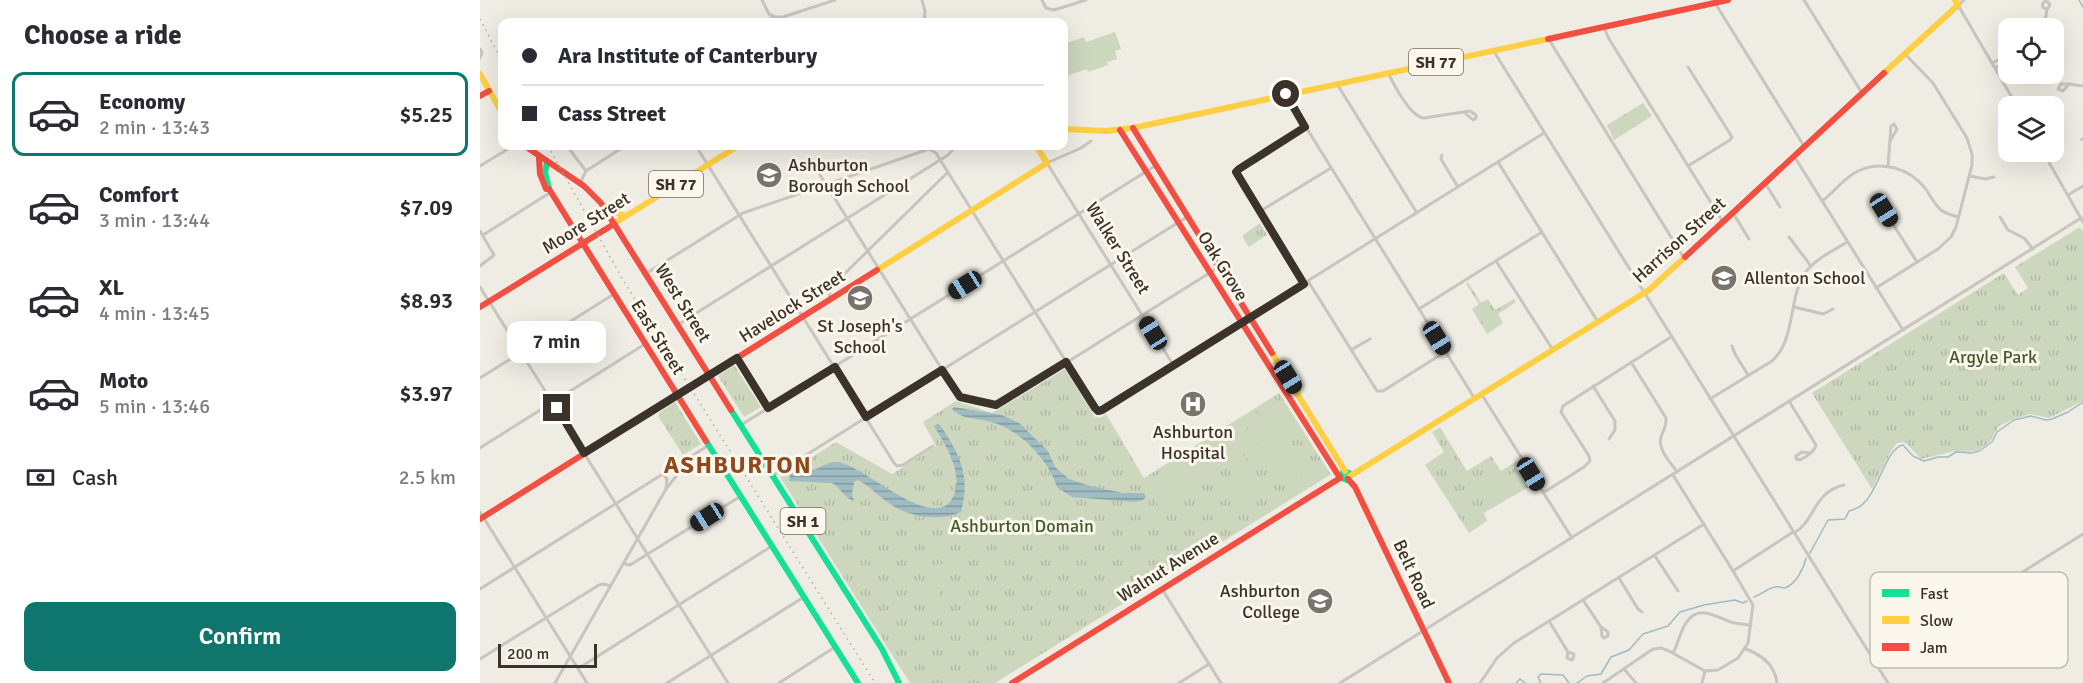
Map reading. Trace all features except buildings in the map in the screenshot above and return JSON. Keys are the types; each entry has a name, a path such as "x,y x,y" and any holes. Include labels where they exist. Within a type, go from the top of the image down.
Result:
{"main road":[{"name":"SH 77","path":"1068,129 1132,128 1728,0"},
{"name":"Harrison Street","path":"1348,475 1482,395 1644,293 1905,54 1956,3"},
{"path":"480,88 482,77"},
{"path":"482,77 498,105"},
{"path":"480,96 489,90"},
{"name":"Oak Grove","path":"1132,128 1348,475"},
{"name":"Oak Grove","path":"1120,130 1334,471 1340,477"},
{"name":"SH 1","path":"530,150 539,158"},
{"name":"Moore Street","path":"480,307 731,150"},
{"name":"Walker Street","path":"1039,150 1047,163"},
{"name":"West Street","path":"539,158 593,193 615,223 893,669 904,683"},
{"name":"East Street","path":"539,158 540,176 546,189 550,191"},
{"name":"East Street","path":"547,163 546,177 550,191 858,683"},
{"name":"Havelock Street","path":"481,516 1047,163"},
{"path":"546,177 549,172 557,169"},
{"path":"605,209 625,216"},
{"path":"1330,484 1334,471"},
{"path":"1340,477 1344,481 1348,475"},
{"name":"Belt Road","path":"1348,475 1449,683"},
{"name":"Walnut Avenue","path":"1012,683 1340,477"},
{"name":"West Street","path":"893,669 898,683"}],"street":[{"path":"762,0 767,12 772,16 783,17 835,0"},
{"path":"922,0 924,18"},
{"path":"1042,0 1046,8 1054,10 1086,0"},
{"path":"1804,0 1863,93"},
{"name":"Harrison Street","path":"1956,3 1964,0"},
{"path":"1715,3 1804,147"},
{"path":"1956,3 2011,96"},
{"path":"2045,18 2046,9"},
{"path":"1604,27 1609,39 1723,222"},
{"path":"1548,39 1684,258"},
{"path":"480,58 481,50"},
{"path":"1493,50 1870,654"},
{"path":"1876,288 1947,242 1954,232 1970,176 1972,154 1967,138 1933,83 1905,54"},
{"path":"1992,63 1998,60"},
{"path":"1688,67 1732,136 1730,140 1688,166"},
{"path":"1388,72 1411,111 1418,117 1464,112"},
{"path":"1337,84 1417,213"},
{"path":"2069,84 2083,86"},
{"path":"1286,94 1475,399"},
{"path":"1888,166 1891,126 1894,124 1897,129 1890,141"},
{"path":"1305,127 1237,170 1237,176 1259,212 1352,350 1376,390 1380,392 1445,352"},
{"path":"647,273 740,215 924,150 933,151 1098,411 1174,366 1544,133"},
{"name":"Havelock Street","path":"1047,163 1082,148 1090,141"},
{"path":"480,166 506,150"},
{"path":"570,150 586,171"},
{"path":"580,183 586,171 620,150"},
{"path":"699,150 897,466 903,465 933,446"},
{"path":"679,324 954,150"},
{"path":"1442,155 1441,159 1458,187"},
{"path":"1794,156 1903,330"},
{"path":"1498,162 1598,322"},
{"path":"1340,683 2032,249 2082,220 2049,162"},
{"name":"Walker Street","path":"1047,163 1174,366"},
{"path":"741,424 1155,166"},
{"path":"1822,201 1856,172 1870,167 1888,166 1914,176 1927,190 1938,208 1958,217"},
{"path":"815,167 942,370 962,398 999,405 1219,267"},
{"path":"1259,212 1330,168"},
{"path":"830,299 831,287 948,172"},
{"path":"1970,176 1984,179 1994,177"},
{"path":"1765,183 1780,207"},
{"path":"2068,195 2083,186"},
{"path":"483,235 550,191"},
{"path":"1884,210 1917,262"},
{"path":"1733,213 1749,239"},
{"path":"774,475 1187,217"},
{"path":"2000,217 2008,230 2024,238 2032,249"},
{"path":"480,231 494,255 480,266"},
{"path":"1419,309 1542,232"},
{"path":"1789,237 1811,266"},
{"path":"1710,399 1778,355 1784,342 1802,279 1811,266 1847,242"},
{"path":"1496,261 1553,350"},
{"path":"480,287 728,683"},
{"path":"480,378 614,294"},
{"path":"1794,307 1823,314 1833,309"},
{"path":"1543,493 1590,461 1561,410 1564,404 1671,337"},
{"path":"1352,350 1370,339"},
{"path":"480,448 645,344"},
{"path":"1732,346 1748,375"},
{"path":"737,358 768,408"},
{"path":"1603,683 1653,649 1661,648 1705,671 1725,667 1746,649 1753,605 1675,474 1660,441 1666,418 1631,362"},
{"path":"1593,386 1615,421 1615,430 1609,440"},
{"path":"1482,395 1572,538"},
{"path":"1789,401 1815,442 1815,449 1810,453"},
{"path":"480,589 709,445"},
{"path":"555,683 682,462"},
{"path":"663,474 667,479 666,489"},
{"path":"667,479 674,479"},
{"path":"1733,571 1804,526 1819,500 1844,485"},
{"path":"624,564 630,565 741,496"},
{"path":"481,516 587,683"},
{"path":"1480,683 1505,649 1704,524"},
{"path":"2022,572 2083,534"},
{"path":"579,668 772,546"},
{"path":"1654,556 1678,591"},
{"path":"1619,578 1642,612"},
{"path":"480,660 599,585 611,586"},
{"path":"1162,589 1221,683"},
{"path":"667,683 804,597"},
{"path":"1583,600 1601,627"},
{"path":"1672,653 1688,619 1702,612 1751,625"},
{"path":"1550,621 1568,652"},
{"path":"779,683 835,648"},
{"path":"1746,649 1765,658 1774,672 1777,683"},
{"path":"1179,683 1209,664"},
{"path":"1879,668 1888,683"},
{"path":"1624,669 1636,683"},
{"path":"1702,683 1705,671"}],"green space":[{"path":"1115,32 1121,49 1115,51 1117,59 1107,62 1108,65 1068,76 1068,43 1084,37 1086,42"},
{"path":"1643,103 1652,116 1614,140 1607,125"},
{"path":"1260,223 1267,235 1249,247 1242,236"},
{"name":"Argyle Park","path":"2080,227 2083,232 2083,401 2049,418 2030,414 1999,426 1990,442 1978,450 1955,451 1921,459 1905,442 1897,443 1872,489 1812,393 2004,273 2018,295 2028,288 2015,267"},
{"path":"1468,282 1481,303 1488,299 1495,310 1514,299 1516,302 1498,314 1503,323 1487,334 1472,309 1479,304 1466,284"},
{"path":"734,365 761,407 744,417 718,376"},
{"name":"Ashburton Domain","path":"1065,369 1095,417 1100,418 1106,414 1144,478 1279,393 1330,475 995,683 910,683 780,477 836,442 892,474 936,446 923,422 956,401 992,413"},
{"path":"675,402 701,444 683,455 658,416 660,412"},
{"path":"1271,402 1290,433 1276,442 1257,410"},
{"path":"1256,410 1275,442 1261,450 1242,419"},
{"path":"1241,419 1260,451 1247,459 1228,428"},
{"path":"1440,427 1467,471 1491,456 1501,471 1517,461 1532,485 1484,513 1487,521 1469,533 1425,465 1444,452 1432,432"},
{"path":"1227,428 1246,460 1232,468 1213,436"},
{"path":"1290,445 1302,450 1307,462 1302,474 1290,479 1278,474 1273,462 1278,450"},
{"path":"1185,457 1201,482 1160,508 1144,483"},
{"path":"1519,469 1529,484 1514,494 1504,479"},
{"path":"1244,471 1257,476 1262,489 1257,502 1244,507 1231,502 1226,489 1231,476"},
{"path":"1502,479 1512,494 1497,504 1487,489"},
{"path":"942,564 945,582 926,585 923,567"},
{"path":"938,585 941,601 924,604 921,588"}],"water":[{"path":"954,407 1002,415 1019,423 1048,451 1055,467 1069,479 1123,493 1144,493 1146,497 1135,502 1072,497 1057,487 1053,476 1039,455 1020,437 998,424 960,415 952,409"},
{"path":"938,424 954,447 962,466 965,487 961,512 943,517 914,515 896,508 858,480 854,482 852,494 854,501 832,483 789,481 790,474 794,472 812,470 838,462 918,504 933,508 946,506 954,495 956,477 952,459 934,426"}],"waterway":[{"path":"2079,0 2083,7"},
{"path":"1810,553 1828,520 1845,519 1849,511 1858,508 1866,501 1891,454 1897,448 1903,445 1913,456 1924,461 1948,457 1956,452 1971,453 1979,451 1992,442 1997,432 2014,420 2031,416 2046,420 2052,419 2083,402"},
{"path":"1754,597 1772,588 1789,586 1799,575 1806,558"},
{"path":"1577,683 1587,676 1601,674 1611,657 1629,650 1643,634 1668,626 1680,612 1704,605 1735,600 1743,603 1747,601"},
{"path":"1541,683 1538,677 1541,674 1563,675 1569,683"},
{"path":"1516,683 1520,679 1525,683"}],"railway":[{"path":"480,19 498,53"},
{"path":"550,150 623,280 875,683"}],"traffic: fast":[{"path":"547,163 545,172 549,189"},
{"path":"731,410 882,649 899,683"},
{"path":"706,441 858,683"},
{"path":"1340,477 1344,471 1349,473 1347,480 1341,478"}],"traffic: slow":[{"path":"1884,73 1958,5 1955,0"},
{"path":"1068,129 1106,131 1133,128 1548,39"},
{"path":"480,74 498,106"},
{"path":"615,223 732,150"},
{"path":"877,270 1047,163 1039,150"},
{"path":"606,209 625,216"},
{"path":"1350,476 1649,290 1685,257"},
{"path":"1272,353 1345,471"}],"traffic: jam":[{"path":"1548,39 1728,0"},
{"path":"1685,257 1884,73"},
{"path":"480,96 489,91"},
{"path":"1133,128 1272,353"},
{"path":"1120,130 1340,478"},
{"path":"531,150 584,186 601,203 731,410"},
{"path":"539,158 540,174 546,189 549,189 706,441"},
{"path":"480,307 614,224"},
{"path":"480,519 877,270"},
{"path":"1012,683 1340,478"},
{"path":"1348,479 1355,487 1449,683"}],"place":[{"name":"Ashburton Borough School","path":"769,175"},
{"name":"Allenton School","path":"1724,278"},
{"name":"St Joseph's School","path":"860,298"},
{"name":"Ashburton Hospital","path":"1193,404"},
{"name":"Ashburton College","path":"1320,601"}],"district":[{"name":"ASHBURTON","path":"738,465"}],"route":[{"path":"557,408 584,453 737,358 768,408 835,367 866,417 942,370 960,397 999,405 1066,362 1095,408 1100,411 1304,284 1236,172 1305,127 1286,98 1286,94"}]}
